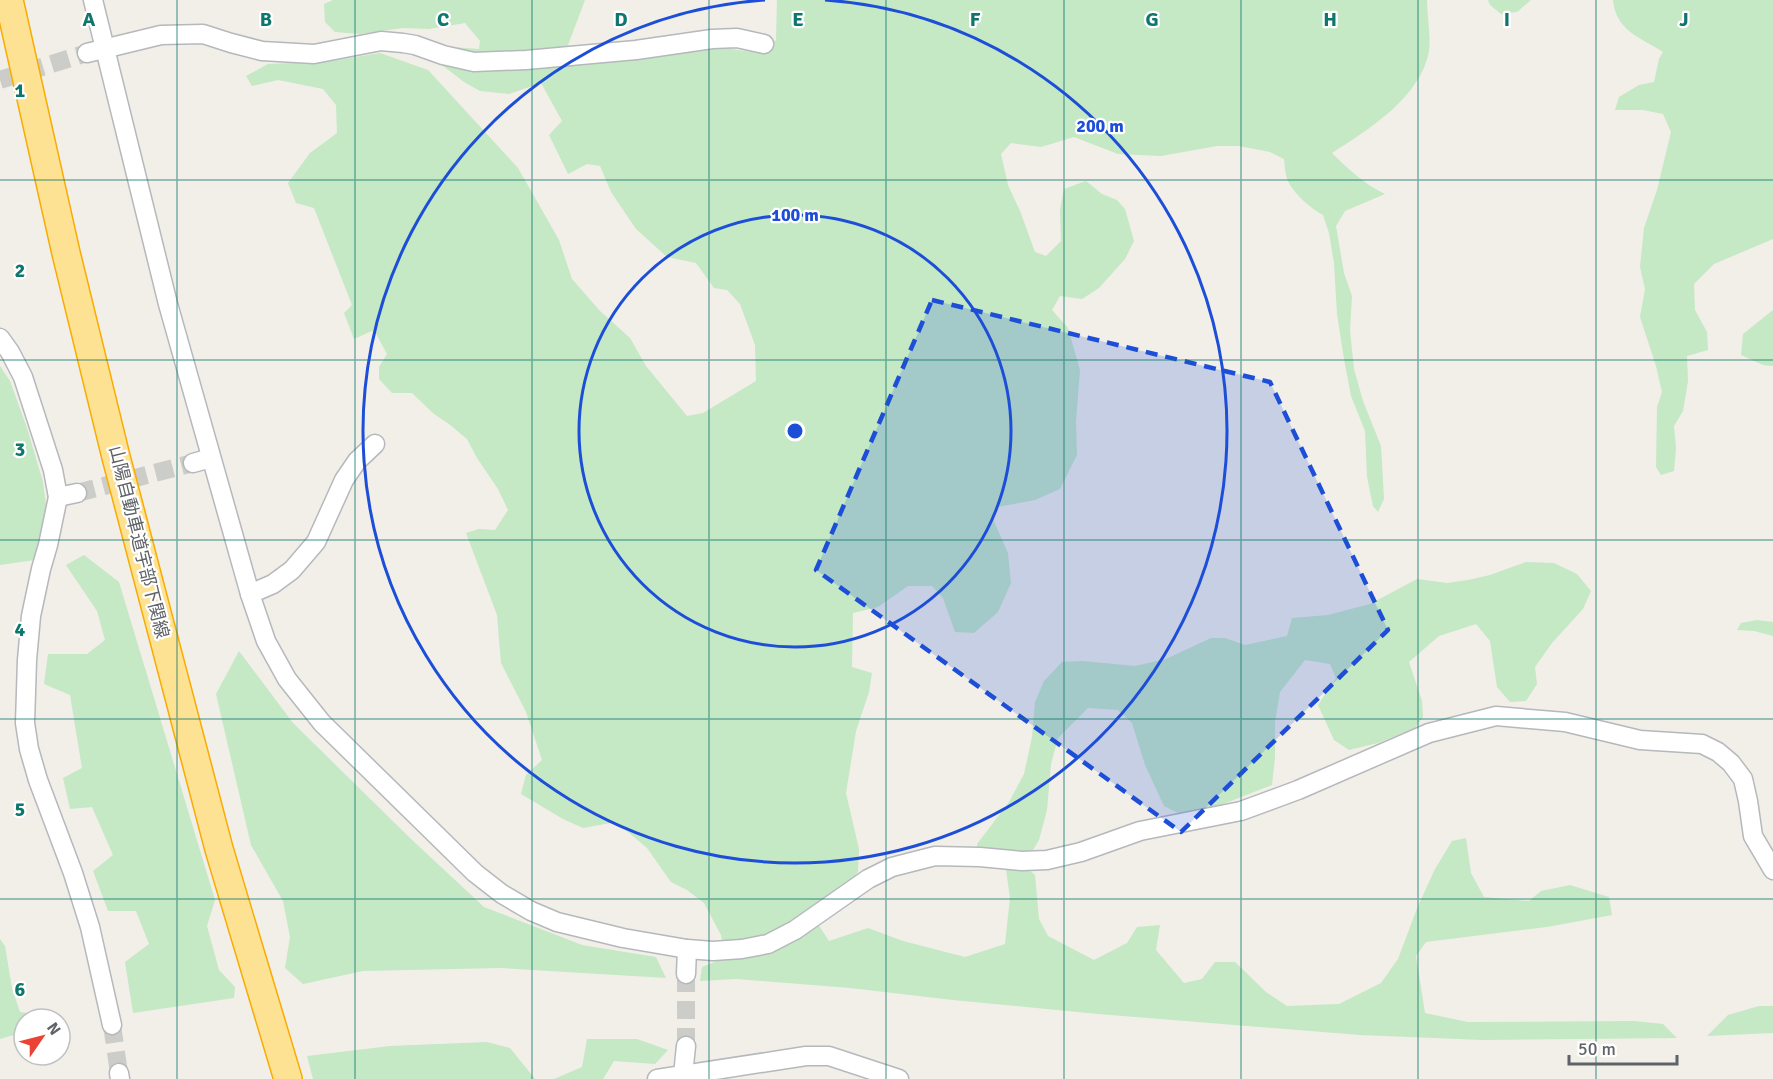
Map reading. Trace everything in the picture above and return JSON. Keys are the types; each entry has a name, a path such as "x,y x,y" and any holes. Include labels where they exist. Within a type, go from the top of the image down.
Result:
{"highway":[{"name":"山陽自動車道宇部下関線","path":"9,0 66,253 116,457 219,849 287,1073"}],"street":[{"path":"93,0 95,50 250,594 266,641 287,679 322,723 475,873 502,894 531,912 556,922 623,938 687,949 722,951 768,944 795,930 868,879 910,861 935,856 1022,861 1081,852 1140,831 1241,811 1298,790 1429,733 1496,716 1565,722 1640,740 1702,744 1718,752 1743,779 1754,836 1773,870"},
{"path":"95,50 161,35 203,34 262,51 314,54 381,41 403,43 474,62 526,60 636,50 712,39 737,38 764,44"},
{"path":"0,338 23,377 54,470 58,497 31,616 25,723 29,749 90,927 112,1025"},
{"path":"250,594 273,584 292,570 316,542 344,480 357,462 375,444"},
{"path":"193,463 211,458"},
{"path":"58,497 76,493"},
{"path":"686,974 687,949"},
{"path":"683,1075 686,1046"},
{"path":"657,1079 806,1056 829,1056 899,1079"}],"highlighted area":[{"path":"932,300 1270,382 1388,630 1181,832 816,570"}],"green space":[{"path":"333,0 585,0 568,45 579,61 711,46 759,53 776,40 777,0 1427,0 1429,51 1416,83 1391,111 1332,153 1357,176 1385,194 1345,211 1336,226 1344,273 1352,296 1350,331 1354,369 1363,401 1381,446 1384,499 1378,512 1373,506 1367,477 1365,431 1351,396 1344,359 1329,233 1323,215 1302,200 1293,190 1286,177 1284,159 1270,152 1239,146 1217,146 1161,156 1118,154 1074,137 1041,147 1011,143 1001,154 1008,185 1035,252 1046,256 1061,241 1060,210 1064,189 1086,181 1102,194 1117,200 1125,209 1134,241 1125,259 1099,288 1082,299 1060,296 1052,310 1068,328 1080,370 1076,421 1077,455 1060,489 1035,500 997,507 993,519 1008,553 1011,583 998,612 974,633 955,632 943,598 932,586 908,586 878,607 853,613 852,667 872,673 869,692 856,731 846,793 859,849 858,872 845,889 810,912 829,941 868,928 903,941 965,957 1005,944 1010,898 1006,869 976,864 977,844 1009,802 1024,774 1032,737 1035,702 1044,681 1062,662 1083,661 1135,666 1166,659 1211,638 1225,638 1245,645 1287,636 1292,618 1328,615 1370,604 1417,579 1447,583 1490,575 1526,562 1554,563 1577,574 1591,591 1583,609 1552,643 1535,667 1537,684 1526,701 1510,702 1497,687 1490,641 1476,624 1439,636 1409,662 1422,701 1423,717 1415,728 1378,743 1349,750 1334,740 1318,705 1336,678 1330,664 1305,660 1280,692 1275,722 1272,785 1218,806 1178,813 1164,806 1145,765 1132,723 1118,710 1088,708 1058,738 1051,764 1047,810 1039,840 1026,867 1035,875 1039,919 1048,936 1094,960 1127,943 1137,927 1160,925 1156,950 1184,983 1202,979 1215,962 1235,962 1266,992 1287,1006 1339,1004 1381,983 1398,959 1435,869 1452,841 1466,838 1471,873 1484,897 1529,901 1541,891 1570,885 1609,897 1612,915 1547,927 1426,942 1416,956 1425,1013 1468,1022 1634,1021 1663,1024 1677,1038 1483,1040 1360,1035 1098,1014 850,988 736,979 700,981 702,967 725,958 721,935 704,903 687,890 671,882 647,848 616,822 583,828 521,794 526,775 542,760 526,712 501,663 497,615 466,533 479,529 495,530 508,510 498,489 467,439 434,414 412,393 392,393 379,379 379,367 387,354 374,330 354,339 344,313 352,305 314,208 296,203 288,183 310,153 337,133 336,105 323,89 278,80 252,86 246,76 268,64 331,61 380,53 428,70 518,168 559,240 572,279 600,311 630,338 646,366 687,416 703,413 756,381 755,345 740,304 727,290 714,288 696,263 667,257 636,229 611,192 600,166 587,164 568,174 549,135 562,121 541,83 509,94 480,91 438,62 452,47 479,49 480,41 465,23 429,29 403,28 360,34 335,32 325,22 324,4"},
{"path":"1488,0 1531,0 1517,12 1501,14 1490,5"},
{"path":"1613,0 1773,0 1773,239 1714,264 1694,284 1695,310 1707,332 1708,350 1687,356 1688,381 1683,411 1674,426 1676,448 1674,471 1661,475 1656,467 1657,407 1662,392 1640,317 1645,289 1640,267 1644,228 1657,190 1671,132 1663,114 1643,110 1615,110 1619,97 1639,85 1654,82 1659,59 1663,52 1624,26 1615,11"},
{"path":"1773,310 1773,366 1763,365 1741,355 1743,334"},
{"path":"0,366 10,381 27,428 43,482 48,519 35,560 0,565"},
{"path":"84,555 119,582 215,900 207,926 219,970 235,987 234,998 133,1013 125,962 149,944 136,911 108,911 93,871 113,855 92,807 70,809 63,778 82,768 70,695 44,684 48,654 87,654 105,640 97,611 66,565"},
{"path":"1757,620 1773,622 1773,636 1754,631 1737,630 1741,623"},
{"path":"239,651 293,723 484,907 582,945 656,957 666,978 500,968 363,971 303,984 285,968 290,937 283,901 251,845 216,694"},
{"path":"0,939 5,946 12,988 18,1007 12,1007 12,1036 0,1039"},
{"path":"1759,1006 1773,1006 1773,1033 1707,1036 1728,1015"},
{"path":"587,1039 637,1039 668,1050 655,1064 614,1061 603,1079 554,1079 582,1067"},
{"path":"487,1042 510,1048 535,1079 313,1079 307,1056 390,1046"}],"tunnel":[{"path":"0,80 87,53"},
{"path":"77,493 193,463"},
{"path":"686,974 686,1046"},
{"path":"112,1025 119,1073"}]}
